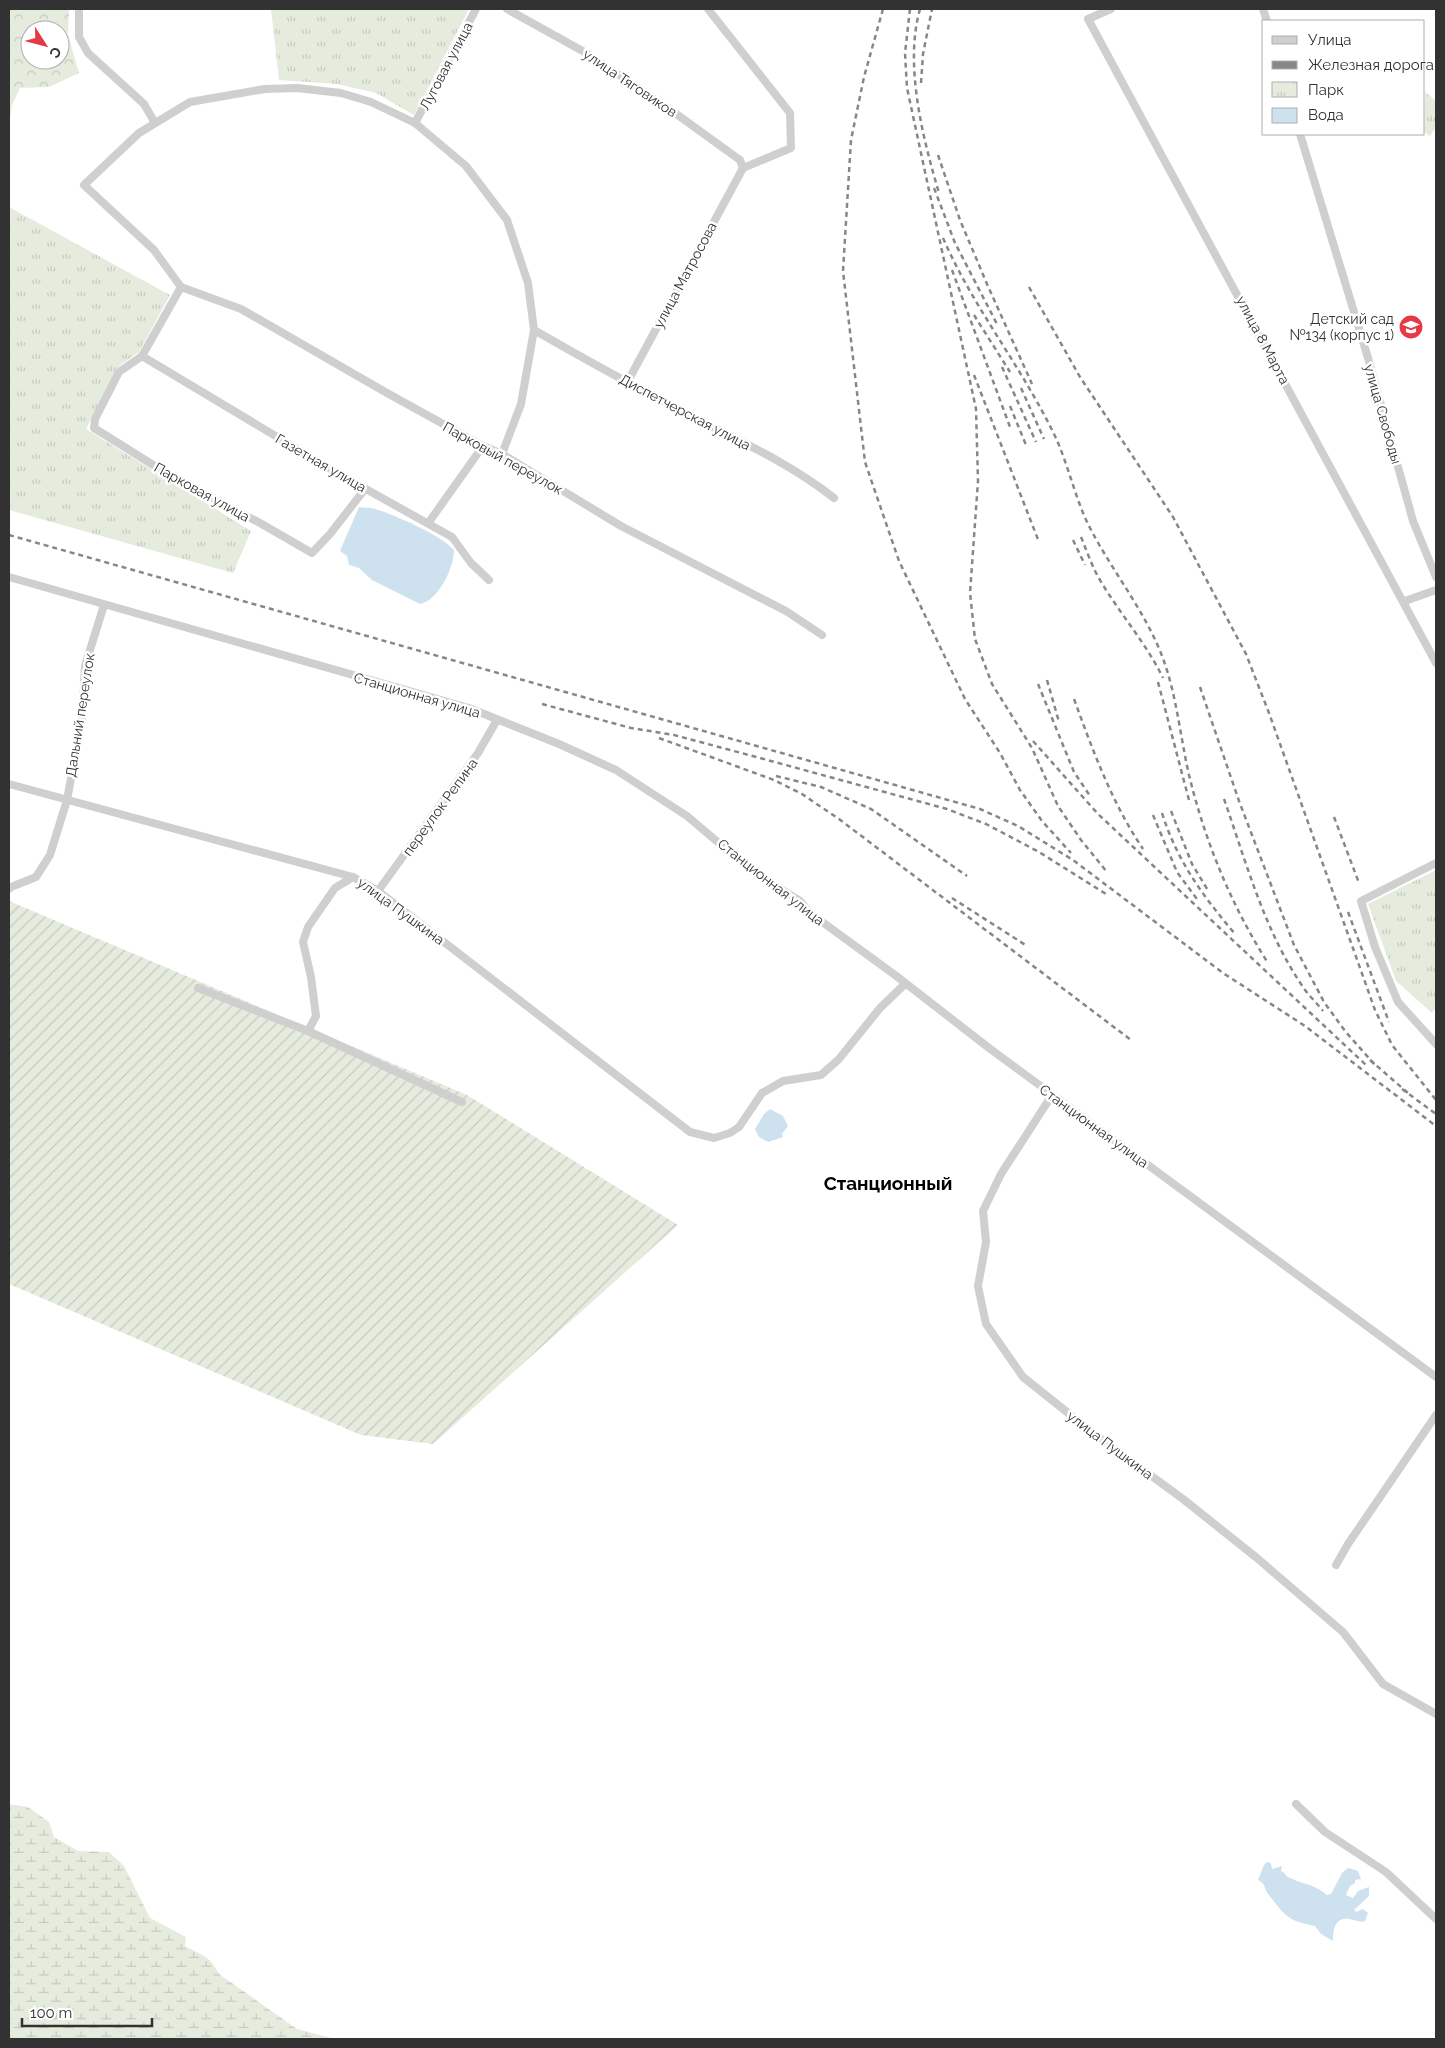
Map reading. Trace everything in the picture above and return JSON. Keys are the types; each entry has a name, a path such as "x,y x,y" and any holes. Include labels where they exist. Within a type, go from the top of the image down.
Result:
{"street":[{"path":"79,9 79,37 88,53 144,104 155,123"},
{"name":"Луговая улица","path":"415,123 476,9"},
{"name":"улица Тяговиков","path":"507,9 588,54 740,160 743,168"},
{"path":"708,9 790,113 791,148 743,168"},
{"name":"улица 8 Марта","path":"1111,9 1088,19 1436,663"},
{"path":"142,356 181,287 154,250 84,185 139,133 190,102 265,89 297,88 341,93 371,102 415,123 466,166 507,220 528,283 534,330 521,404 502,454"},
{"name":"улица Свободы","path":"1300,135 1368,358 1413,521 1436,577"},
{"name":"улица Матросова","path":"628,382 743,168"},
{"name":"Парковый переулок","path":"181,287 242,309 387,393 483,446 502,454 621,526 786,610 822,635"},
{"name":"Диспетчерская улица","path":"534,330 784,464 815,483 834,498"},
{"name":"Парковая улица","path":"142,356 119,372 95,419 94,428 174,478 312,553 330,534 365,489"},
{"name":"Газетная улица","path":"142,356 365,489 429,522 452,537 471,563 489,580"},
{"path":"429,522 483,446"},
{"name":"Станционная улица","path":"9,577 468,708 559,744 616,770 687,816 753,872 800,902 810,914 1052,1095 1436,1376"},
{"path":"1404,601 1436,590"},
{"name":"Дальний переулок","path":"9,889 36,877 50,855 67,800 82,719 85,666 104,605"},
{"name":"переулок Репина","path":"378,891 478,753 497,720"},
{"name":"улица Пушкина","path":"9,784 353,877 378,891 690,1132 714,1138 730,1133 739,1127 762,1093 783,1081 821,1075 839,1059 880,1008 905,984"},
{"path":"1436,863 1361,901 1375,947 1398,1002 1436,1044"},
{"path":"308,1031 316,1016 311,977 303,942 308,928 334,888 353,877"},
{"path":"198,988 308,1031 462,1102"},
{"name":"улица Пушкина","path":"1052,1095 1001,1174 982,1211 986,1242 978,1286 986,1324 1023,1378 1182,1499 1343,1632 1382,1684 1436,1714"},
{"path":"1336,1565 1348,1544 1436,1415"},
{"path":"1296,1804 1326,1832 1386,1872 1436,1920"}],"green space":[{"path":"9,9 67,9 69,11 69,20 20,20 20,70 70,70 70,42 79,73 49,87 20,88 12,105 9,126"},
{"path":"271,9 469,9 414,115 376,93 337,84 279,80"},
{"path":"1425,92 1436,101 1436,127 1430,136 1425,133"},
{"path":"9,207 170,295 139,352 119,366 86,429 251,531 233,573 9,510"},
{"path":"1436,870 1436,1008 1432,1013 1396,981 1368,904"},
{"path":"9,901 467,1095 678,1225 433,1444 361,1435 9,1284"},
{"path":"9,1804 28,1807 49,1822 54,1837 78,1851 109,1852 124,1866 150,1918 186,1937 185,1946 205,1957 212,1963 219,1974 297,2029 335,2039 9,2039"}],"water":[{"path":"359,507 373,508 405,521 429,532 454,550 451,566 444,583 427,602 420,604 372,580 359,568 349,565 347,556 340,551"},
{"path":"770,1109 783,1116 788,1126 782,1134 783,1137 768,1142 759,1137 755,1129 764,1114"},
{"path":"1267,1862 1271,1863 1272,1869 1282,1866 1281,1871 1288,1877 1313,1886 1327,1895 1331,1894 1342,1873 1348,1868 1358,1871 1361,1879 1355,1880 1355,1883 1350,1886 1346,1895 1353,1898 1358,1891 1369,1887 1369,1896 1354,1910 1356,1912 1363,1909 1368,1913 1365,1921 1340,1920 1335,1925 1333,1941 1321,1934 1315,1926 1293,1920 1279,1908 1267,1893 1263,1883 1258,1880"}],"railway":[{"path":"883,9 864,77 851,140 843,271 865,462 899,561 965,699 1000,753 1020,790 1042,821 1071,853"},
{"path":"910,9 905,53 907,88 976,409 978,481 970,593 975,639 992,684 1032,748 1058,806 1081,840 1107,872"},
{"path":"920,9 914,54 915,78 922,126 939,193"},
{"path":"921,83 923,54 932,9"},
{"path":"938,155 960,220 1032,384"},
{"path":"934,188 955,243 998,326"},
{"path":"943,238 968,288 1041,409 1059,445 1088,524 1142,615 1158,646 1173,693 1195,800 1211,848 1242,918 1268,963"},
{"path":"952,270 1010,427"},
{"path":"1029,287 1080,377 1173,517 1246,654 1269,713 1375,1010 1392,1045 1436,1100"},
{"path":"974,315 1010,372"},
{"path":"1002,367 1036,442"},
{"path":"974,375 1039,542"},
{"path":"1021,388 1044,439"},
{"path":"1010,406 1026,445"},
{"path":"9,535 980,809 1018,826 1073,860 1223,973 1305,1026 1436,1126"},
{"path":"1081,537 1100,580 1149,653 1163,678"},
{"path":"1073,540 1085,565"},
{"path":"1047,680 1059,722"},
{"path":"1158,682 1190,804"},
{"path":"1038,684 1074,772 1090,796"},
{"path":"1200,687 1239,801 1294,945 1324,1002 1345,1031 1375,1065"},
{"path":"1074,699 1113,795 1143,849"},
{"path":"542,704 631,728 674,735 947,809 986,824 1039,852 1106,894"},
{"path":"659,738 774,780 802,794 839,819 1131,1040"},
{"path":"1033,741 1098,814 1366,1065"},
{"path":"776,776 821,787 871,809 967,876"},
{"path":"1224,799 1248,871 1276,941 1303,988 1323,1011"},
{"path":"1171,811 1192,864 1209,892"},
{"path":"1162,813 1175,847 1192,877 1235,934"},
{"path":"1153,815 1177,872 1197,899"},
{"path":"1334,817 1359,883"},
{"path":"952,898 1027,946"},
{"path":"1348,912 1389,1022"},
{"path":"1370,1060 1408,1093"},
{"path":"1402,1089 1436,1114"}],"place":[{"name":"Детский сад №134 (корпус 1)","path":"1411,327"}],"district":[{"name":"Станционный","path":"888,1183"}]}
